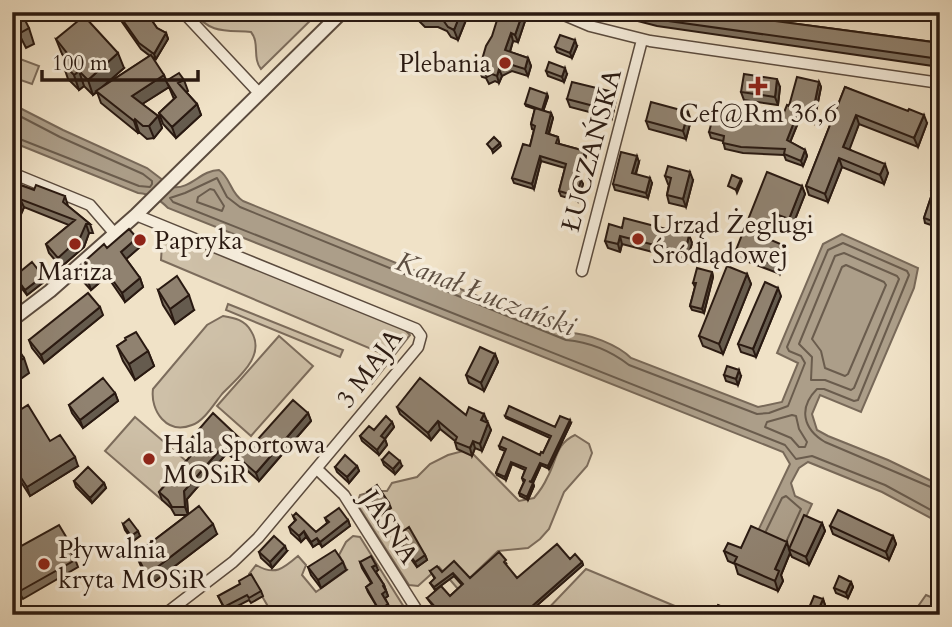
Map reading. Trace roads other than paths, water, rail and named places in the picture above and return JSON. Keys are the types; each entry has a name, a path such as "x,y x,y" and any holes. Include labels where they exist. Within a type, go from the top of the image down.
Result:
{"street":[{"path":"183,12 259,93"},
{"path":"12,320 136,215 342,12"},
{"path":"557,12 590,26 642,40 940,83"},
{"name":"ŁUCZAŃSKA","path":"582,271 642,40"},
{"path":"12,173 90,205 115,234"},
{"name":"3 MAJA","path":"136,215 416,329 421,336 418,347 245,551 164,615"},
{"name":"JASNA","path":"317,469 344,495 420,615"}],"water":[{"path":"12,104 147,168 172,187 184,186 207,173 219,170 243,201 569,333 602,341 631,358 758,407 782,402 798,363 777,353 823,244 842,234 918,268 914,288 861,412 820,395 812,414 817,430 940,485 940,523 882,492 808,462 799,468 791,483 795,496 812,504 790,551 755,537 790,464 783,452 168,208 151,196 12,142"}],"place":[{"name":"Plebania","path":"505,63"},
{"name":"Cef@Rm 36,6","path":"758,86"},
{"name":"Urząd Żeglugi Śródlądowej","path":"638,239"},
{"name":"Papryka","path":"140,240"},
{"name":"Mariza","path":"75,244"},
{"name":"Hala Sportowa MOSiR","path":"149,459"},
{"name":"Pływalnia kryta MOSiR","path":"44,564"}],"water label":[{"name":"Kanał Łuczański","path":"486,293"}]}
